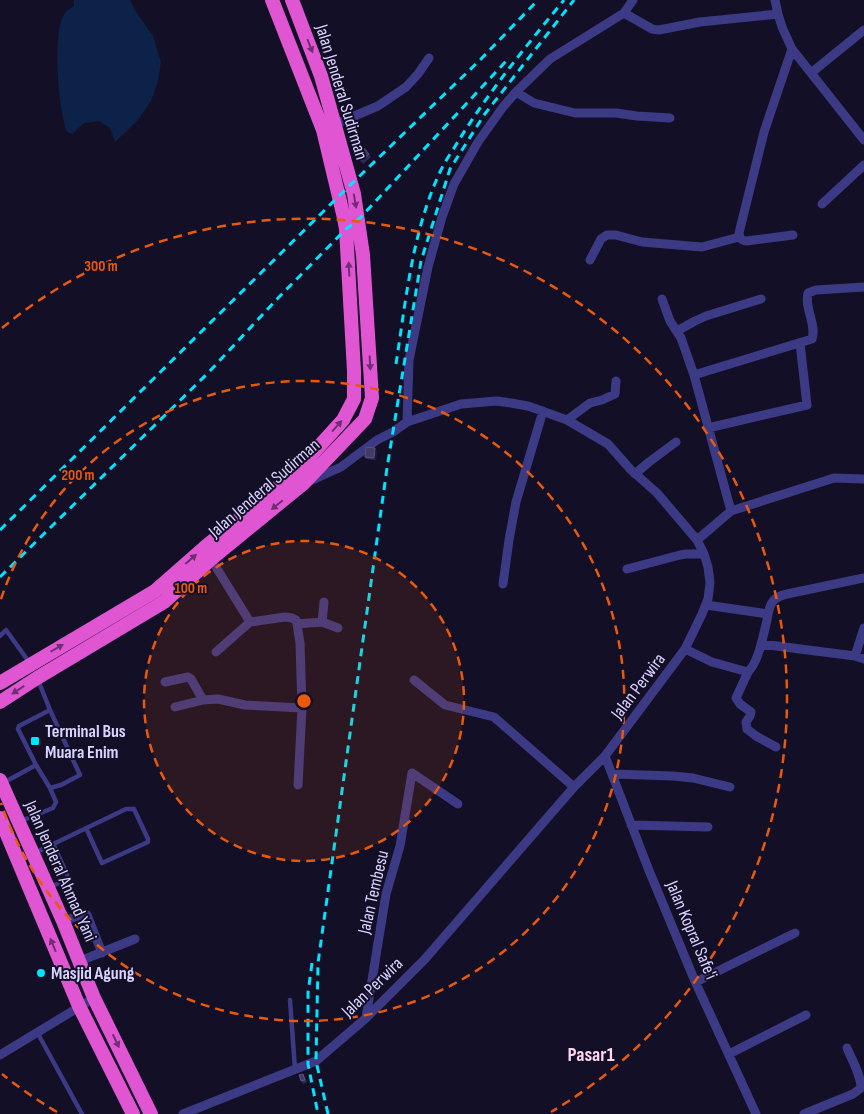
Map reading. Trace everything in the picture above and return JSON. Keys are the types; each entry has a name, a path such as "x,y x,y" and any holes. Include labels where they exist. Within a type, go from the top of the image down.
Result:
{"highway":[{"name":"Jalan Jenderal Sudirman","path":"0,702 164,602 365,419 372,398 363,255 354,194 329,127 272,0"},
{"name":"Jalan Jenderal Sudirman","path":"0,683 155,591 204,548 300,478 343,420 354,399 346,229 321,76 292,0"},
{"name":"Jalan Jenderal Ahmad Yani","path":"1,782 63,921 94,998 151,1114"},
{"name":"Jalan Jenderal Ahmad Yani","path":"0,818 79,1006 133,1114"}],"street":[{"path":"407,422 409,360 428,267 442,217 454,184 478,142 516,92 550,59 624,13 633,0"},
{"path":"775,0 782,27 792,49 864,140"},
{"path":"624,13 652,29 659,30 700,22 778,14"},
{"path":"811,73 864,30"},
{"path":"739,238 740,227 764,132 792,49"},
{"path":"329,127 378,106 406,87 429,58"},
{"path":"516,92 534,103 575,113 616,113 670,118"},
{"path":"822,204 864,166"},
{"path":"590,260 601,239 607,235 616,235 642,242 702,247 739,238 746,241 793,235"},
{"path":"694,375 812,339 814,332 807,297 808,292 864,287"},
{"path":"662,299 670,321 681,338 694,375 731,511"},
{"path":"677,331 706,316 761,299"},
{"path":"708,428 807,405 800,343"},
{"path":"567,420 590,403 615,394 616,381"},
{"name":"Jalan Perwira","path":"184,1114 316,1061 366,1018 424,959 574,787 605,756 685,649 708,599 710,583 708,567 697,540 608,444 567,420 543,411 497,401 461,404 407,422 377,440 341,467 300,478"},
{"path":"503,584 516,502 543,411"},
{"path":"635,474 676,442"},
{"path":"697,540 731,511 834,478 864,479"},
{"path":"627,569 680,555 704,554"},
{"path":"211,559 250,622"},
{"path":"776,747 747,729 746,722 751,712 740,704 736,698 748,672 752,668 773,602 783,595 864,580"},
{"path":"322,622 324,602"},
{"path":"706,605 768,614"},
{"path":"216,652 250,622 285,616 296,620 300,644 302,708 298,785"},
{"path":"297,624 322,622 338,628"},
{"path":"854,656 864,628"},
{"path":"761,644 854,656 864,659"},
{"path":"685,649 712,662 748,672"},
{"path":"165,682 188,677 203,700"},
{"path":"414,680 445,705 494,717 574,787"},
{"path":"176,707 203,700 218,699 245,705 302,708"},
{"name":"Jalan Kopral Safe'i","path":"605,756 648,868 696,982 756,1114"},
{"name":"Jalan Tembesu","path":"366,1018 386,894 400,846 412,773 458,804"},
{"path":"612,774 693,778 730,787"},
{"path":"632,825 708,827"},
{"path":"63,921 86,915 102,953"},
{"path":"696,982 795,933"},
{"path":"80,961 135,939"},
{"path":"0,1055 94,998"},
{"path":"729,1054 806,1015"},
{"path":"804,1114 854,1094 861,1088 863,1090 846,1048"}],"lane":[{"path":"0,636 6,630 30,664 80,775 61,785 50,788"},
{"path":"19,822 53,808 56,802 18,729 19,726 50,710"},
{"path":"1,782 36,765"},
{"path":"17,861 54,844 86,828 126,809 134,808 148,842 102,863 86,828"},
{"path":"47,887 68,880 54,844"},
{"path":"290,1000 295,1069"},
{"path":"37,1032 82,1114"}],"water":[{"path":"74,0 130,0 153,36 161,62 158,81 151,101 138,120 115,142 110,128 99,121 84,123 72,134 67,132 61,107 57,54 61,23 66,12 74,6"}],"building":[{"path":"363,147 369,154 361,161 355,154"},
{"path":"366,447 375,448 374,458 365,457"},
{"path":"303,1074 305,1080 301,1081 299,1075"}],"railway":[{"path":"0,530 481,59 538,0"},
{"path":"396,364 416,242 430,195 440,172 483,103 564,0"},
{"path":"328,1114 316,1061 318,963 387,468 421,261 450,169 484,115 574,0"},
{"path":"0,577 209,372 278,298 346,229 359,219 508,59"},
{"path":"312,963 308,993 308,1064 318,1114"}],"place":[{"name":"Terminal Bus Muara Enim","path":"35,741"},
{"name":"Masjid Agung","path":"41,973"}],"district":[{"name":"Pasar1","path":"591,1054"}]}
